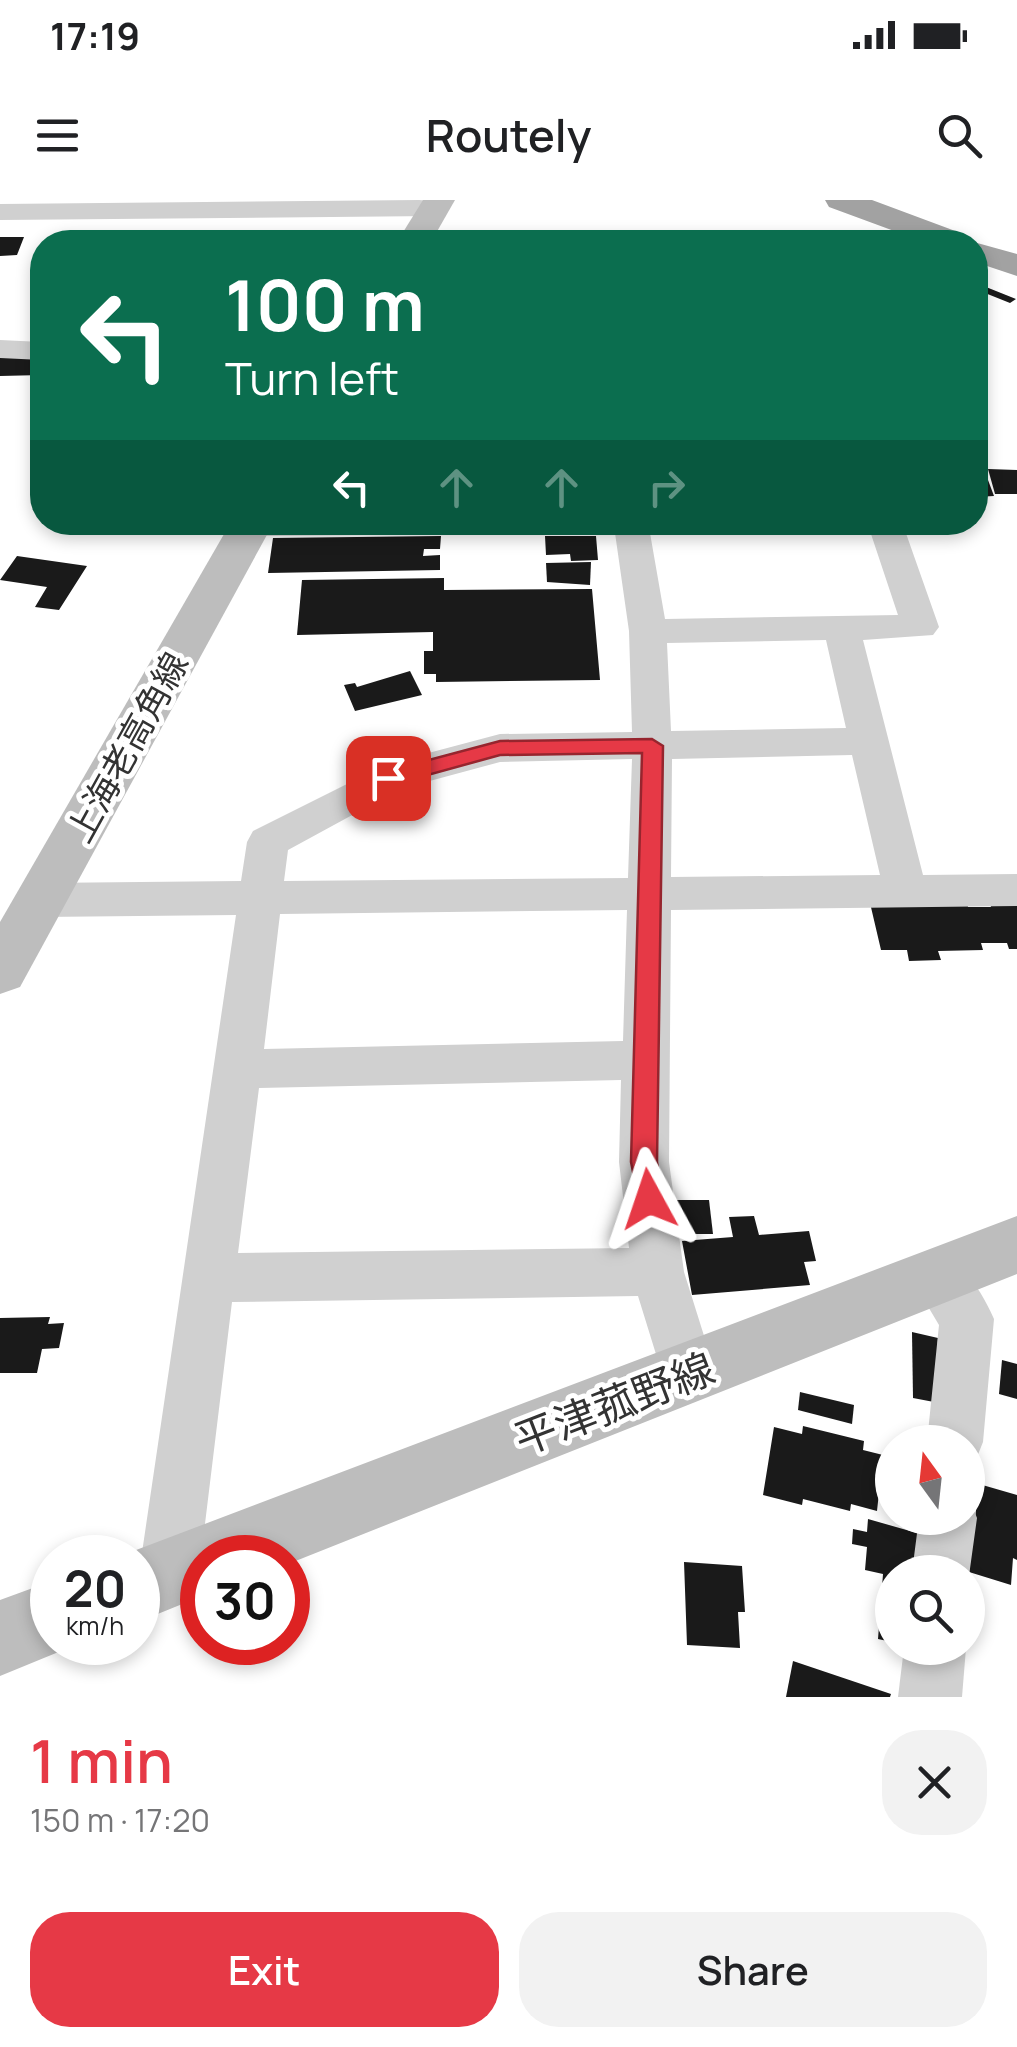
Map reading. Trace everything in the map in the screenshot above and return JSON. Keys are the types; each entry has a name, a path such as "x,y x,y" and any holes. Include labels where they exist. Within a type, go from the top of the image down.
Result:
{"highway":[{"path":"841,200 922,230"},
{"path":"988,255 1017,266"}],"main road":[{"path":"421,230 436,204"},
{"name":"上海老高角線","path":"0,972 246,535"},
{"name":"平津菰野線","path":"269,1535 1017,1245"},
{"path":"0,1638 30,1626"}],"street":[{"path":"0,212 436,204"},
{"path":"0,349 30,350"},
{"path":"633,535 648,631 652,746 644,1162 658,1272 688,1374"},
{"path":"648,631 920,626 888,535"},
{"path":"842,629 905,891"},
{"path":"183,1535 209,1278 268,842 388,778 500,748 869,742"},
{"path":"41,900 1017,890"},
{"path":"238,1069 646,1060"},
{"path":"209,1278 658,1272"},
{"path":"937,1278 967,1319 957,1425"},
{"path":"930,1697 933,1665"}],"building":[{"path":"0,237 24,237 17,255 0,256"},
{"path":"988,288 1016,299 1010,303 988,294"},
{"path":"0,353 30,354 30,375 0,376"},
{"path":"988,469 1017,470 1017,494 995,494"},
{"path":"441,536 440,549 424,549 423,556 440,555 440,570 268,573 273,538"},
{"path":"545,536 596,536 598,560 571,561 570,554 546,555"},
{"path":"17,556 87,566 59,610 35,607 47,587 0,580"},
{"path":"591,562 590,585 547,582 546,563"},
{"path":"444,578 444,590 592,589 600,680 436,682 436,674 424,674 424,651 433,651 433,632 297,635 302,580"},
{"path":"410,671 422,695 355,711 344,685 355,683 357,687"},
{"path":"1017,900 1017,949 1009,949 1007,943 981,943 983,950 938,951 941,960 909,961 907,950 881,950 870,903 967,901 968,907 991,907 989,901"},
{"path":"677,1200 709,1200 713,1234 680,1234"},
{"path":"754,1216 759,1235 809,1231 816,1261 804,1262 810,1285 692,1295 682,1241 733,1237 729,1217"},
{"path":"50,1317 48,1324 64,1323 59,1348 42,1349 37,1373 0,1373 0,1318"},
{"path":"912,1332 938,1338 934,1402 913,1398"},
{"path":"1002,1360 1017,1364 1017,1399 999,1394"},
{"path":"800,1392 854,1405 852,1424 798,1410"},
{"path":"803,1426 864,1441 863,1450 875,1453 875,1510 851,1504 850,1511 803,1499 802,1505 763,1495 774,1427 802,1434"},
{"path":"985,1486 1017,1495 1017,1560 1013,1558 1011,1585 985,1577 985,1555 971,1555 973,1535 985,1535"},
{"path":"868,1519 875,1521 875,1535 924,1535 922,1555 875,1555 875,1572 865,1570 867,1547 852,1544 853,1529 867,1532"},
{"path":"684,1562 742,1566 745,1612 738,1612 740,1648 687,1645"},
{"path":"793,1661 891,1694 890,1697 786,1697"}],"route":[{"path":"388,778 500,748 652,746 644,1162 649,1199"}]}
